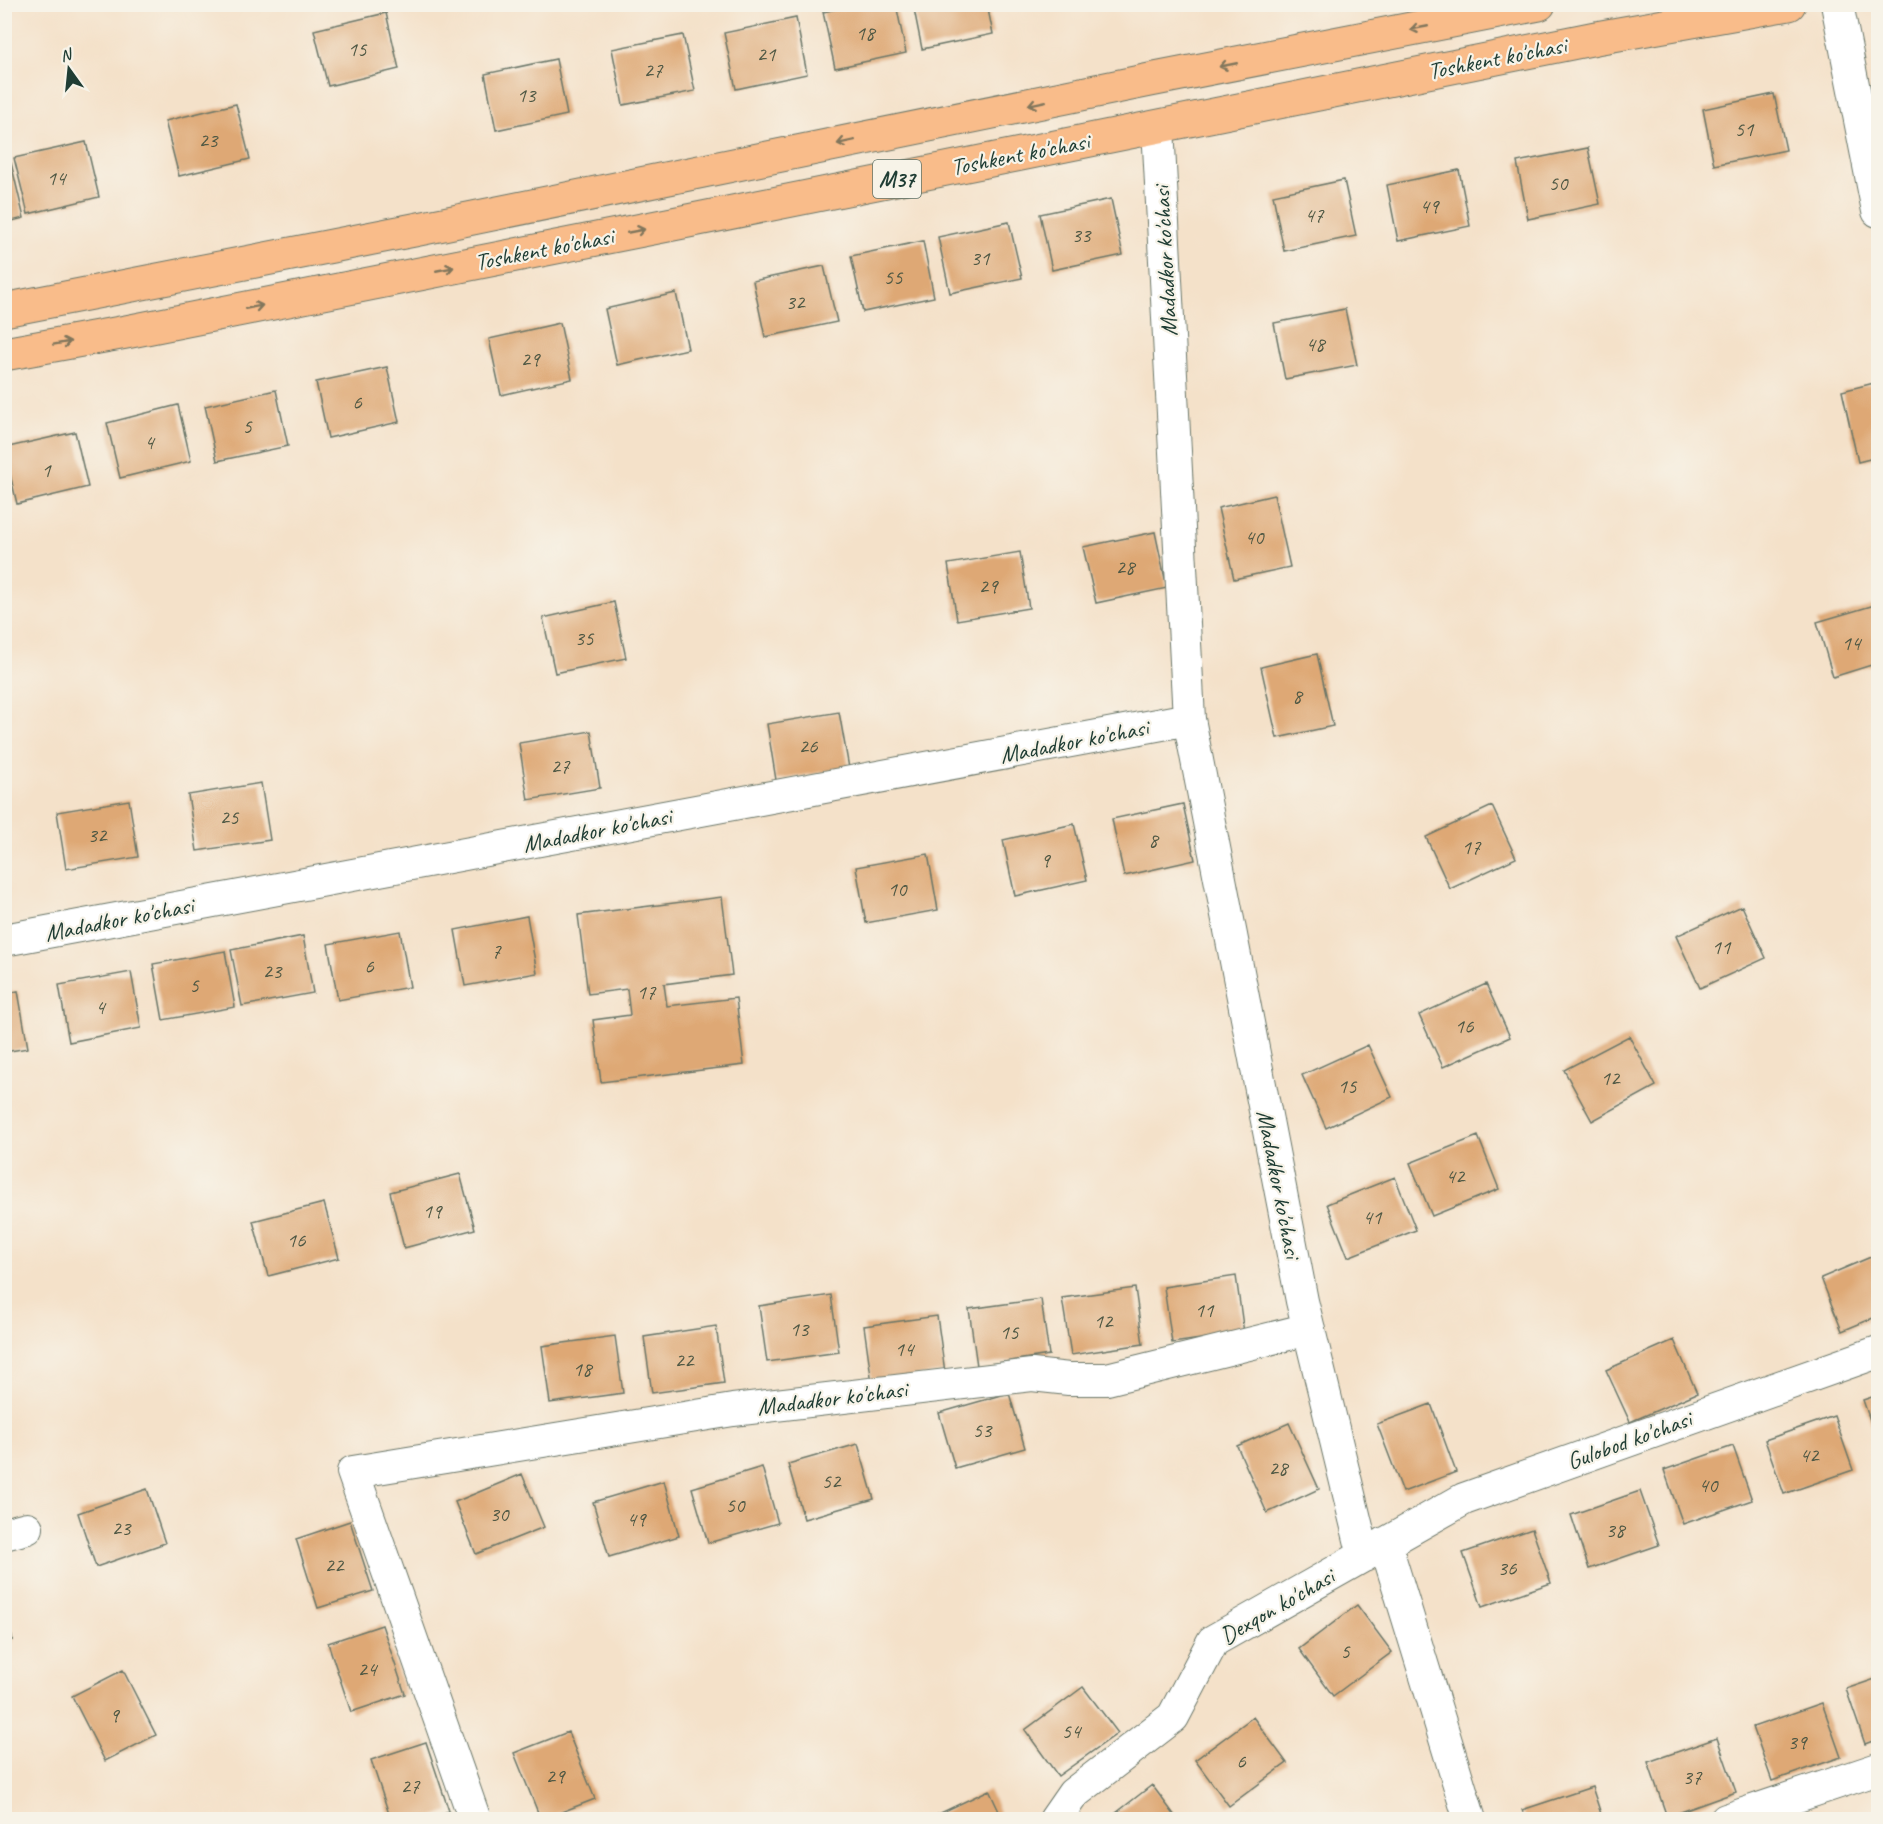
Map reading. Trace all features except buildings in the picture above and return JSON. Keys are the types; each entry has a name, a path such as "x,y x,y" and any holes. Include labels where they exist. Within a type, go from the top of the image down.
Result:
{"highway":[{"name":"Toshkent ko'chasi","path":"4,309 414,230 1150,80 1539,4"},
{"name":"Toshkent ko'chasi","path":"4,354 137,330 1596,38 1789,4"}],"street":[{"path":"1837,4 1878,211"},
{"name":"Madadkor ko'chasi","path":"1158,127 1189,720 1302,1301 1374,1550"},
{"name":"Madadkor ko'chasi","path":"4,940 1189,720"},
{"name":"Madadkor ko'chasi","path":"475,1820 353,1472 733,1410 1032,1375 1070,1379 1107,1379 1309,1329"},
{"name":"Gulobod ko'chasi","path":"1374,1550 1464,1499 1878,1352"},
{"path":"1374,1550 1470,1820"},
{"name":"Dexqon ko'chasi","path":"1055,1820 1073,1794 1173,1718 1213,1641 1374,1550"},
{"path":"1726,1820 1878,1769"}]}
